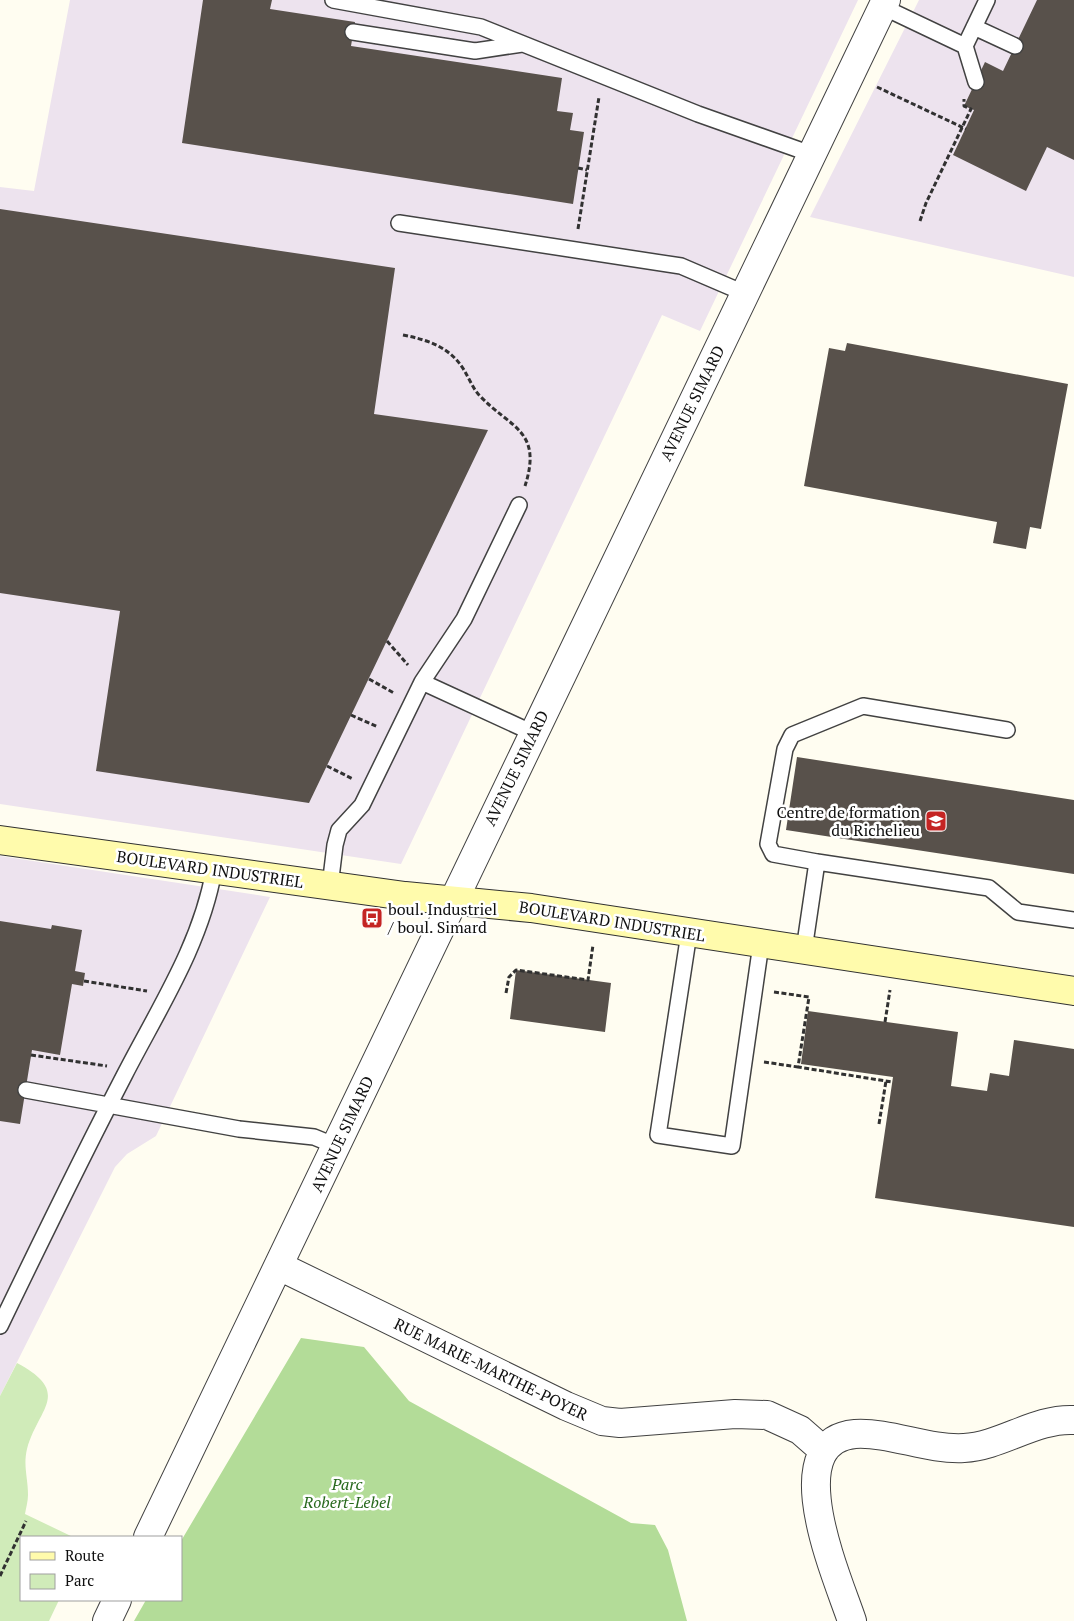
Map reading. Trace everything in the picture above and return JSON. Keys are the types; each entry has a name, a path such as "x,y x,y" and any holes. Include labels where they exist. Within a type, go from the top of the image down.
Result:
{"street":[{"name":"AVENUE SIMARD","path":"148,1536 884,3"},
{"name":"BOULEVARD INDUSTRIEL","path":"0,840 330,886 452,901 531,908 1074,991"},
{"name":"RUE MARIE-MARTHE-POYER","path":"279,1266 557,1402 602,1421 639,1423 735,1414 767,1415 800,1430 824,1451"},
{"path":"852,1621 822,1527 815,1494 815,1478 824,1451 837,1439 855,1434 944,1447 967,1448 988,1443 1052,1421 1074,1420"},
{"path":"107,1621 117,1601"}],"lane":[{"path":"333,0 481,27 698,114 811,154"},
{"path":"976,82 965,46 987,0"},
{"path":"884,3 965,46"},
{"path":"974,27 1014,46"},
{"path":"353,32 475,51 524,44"},
{"path":"399,223 672,264 699,272 744,293"},
{"path":"330,886 335,845 339,830 362,805 422,682 464,619 519,505"},
{"path":"422,682 533,733"},
{"path":"1007,730 863,706 792,735 785,749 768,844 773,854 989,888 1018,912 1074,920"},
{"path":"804,950 817,862"},
{"path":"0,1326 108,1106 189,951 208,900 214,870"},
{"path":"689,933 658,1135 732,1146 761,944"},
{"path":"26,1090 239,1129 314,1137 336,1146"}],"path":[{"path":"877,87 964,128"},
{"path":"920,221 926,202 964,128 971,109 964,106"},
{"path":"576,236 595,119"},
{"path":"578,168 587,170"},
{"path":"403,335 442,347 457,358 478,394 524,434 530,460 528,479 519,505"},
{"path":"387,641 399,656"},
{"path":"369,679 383,686"},
{"path":"351,715 366,722"},
{"path":"326,766 341,774"},
{"path":"506,993 509,977 516,970 588,980 594,942"},
{"path":"84,981 132,988"},
{"path":"885,1022 890,986"},
{"path":"755,989 809,997 798,1067"},
{"path":"32,1055 94,1064"},
{"path":"744,1060 892,1082"},
{"path":"880,1124 886,1081"},
{"path":"0,1576 26,1521"}],"shaded area":[{"path":"70,0 858,0 700,331 662,315 401,864 0,804 0,187 34,191"},
{"path":"919,0 1074,0 1074,277 810,217"},
{"path":"0,856 270,897 156,1136 127,1154 115,1167 0,1396"}],"green space":[{"name":"Parc Robert-Lebel","path":"301,1338 364,1347 409,1401 631,1523 655,1525 668,1550 687,1621 134,1621 145,1601 182,1601 182,1539"},
{"path":"17,1363 44,1383 48,1393 47,1402 27,1449 28,1495 25,1514 71,1536 20,1536 20,1601 59,1601 49,1621 0,1621 0,1396"}],"building":[{"path":"203,0 272,0 270,9 355,22 351,46 562,78 557,111 573,113 570,130 584,132 573,204 182,143"},
{"path":"1037,0 1074,0 1074,160 1047,147 1026,191 953,155 974,110 964,106 985,62 1003,71"},
{"path":"0,209 395,268 374,414 488,430 309,803 96,771 120,611 0,593"},
{"path":"847,343 1068,384 1041,529 1030,527 1026,549 993,543 997,522 804,486 829,348 845,351"},
{"path":"797,757 1074,800 1074,874 786,830"},
{"path":"0,921 51,929 52,925 82,930 75,971 85,973 83,986 72,984 60,1055 32,1050 20,1124 0,1121"},
{"path":"516,970 611,983 605,1032 510,1019"},
{"path":"808,1011 958,1032 951,1086 987,1091 990,1073 1009,1076 1014,1040 1074,1049 1074,1227 875,1198 893,1077 801,1064"}],"place":[{"name":"Centre de formation du Richelieu","path":"936,821"},
{"name":"boul. Industriel / boul. Simard","path":"372,918"}]}
